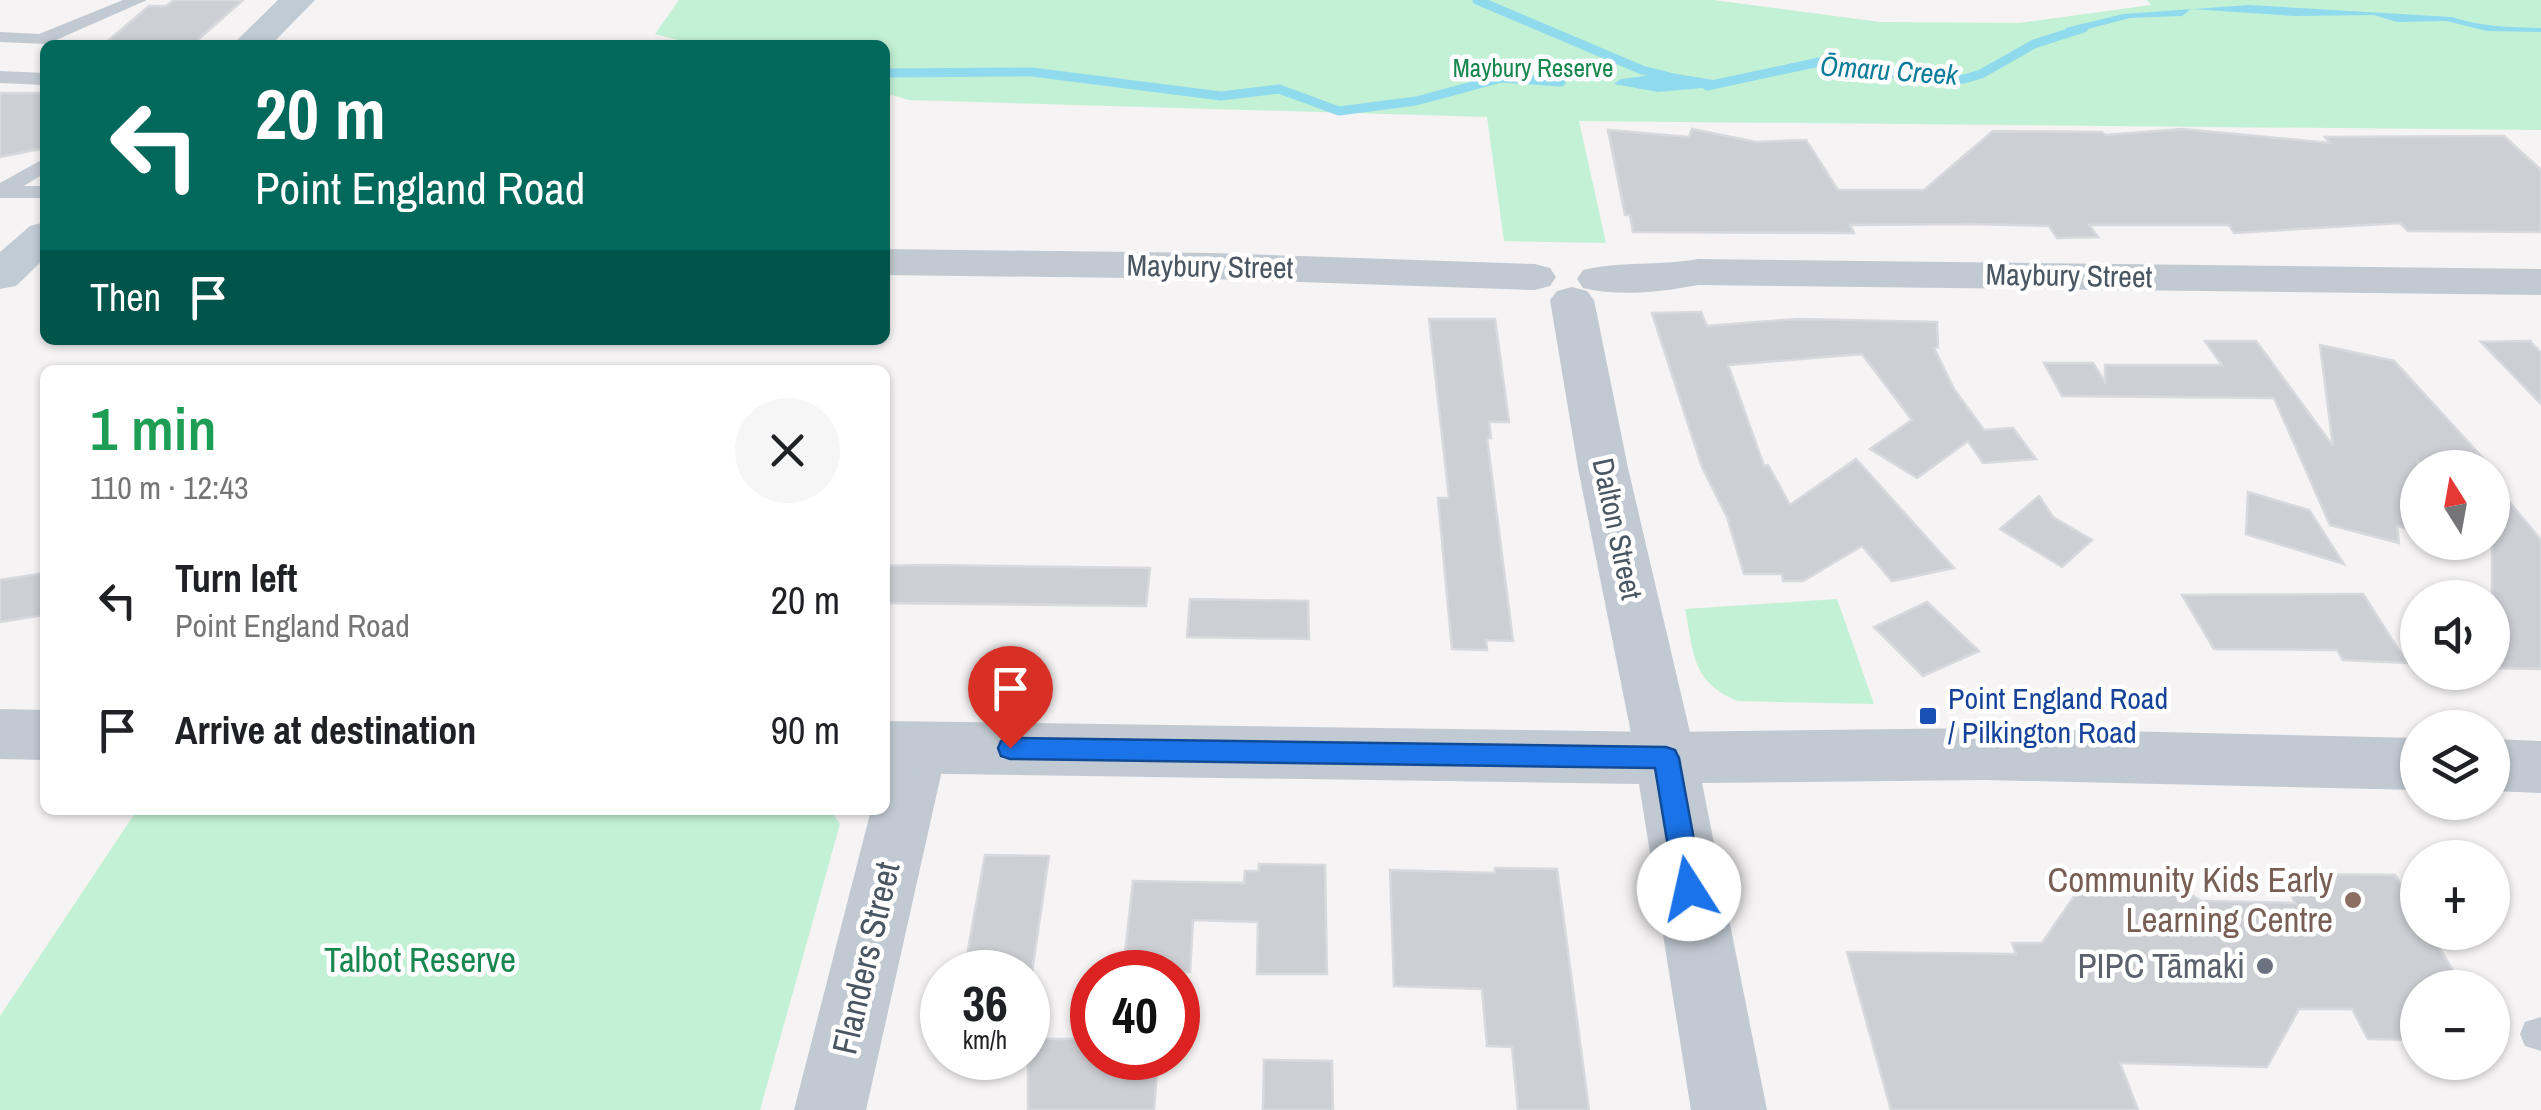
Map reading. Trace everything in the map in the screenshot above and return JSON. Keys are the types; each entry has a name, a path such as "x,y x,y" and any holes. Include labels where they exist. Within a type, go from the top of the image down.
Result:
{"main road":[{"path":"255,40 298,0"},
{"path":"0,276 40,240"}],"street":[{"name":"Maybury Street","path":"890,262 1212,266 1568,285 1698,272 2541,282"},
{"name":"Dalton Street","path":"1568,285 1666,758"},
{"path":"0,734 40,736"},
{"path":"901,747 1666,758 1985,754 2400,764"},
{"name":"Flanders Street","path":"890,803 901,747"},
{"path":"1666,758 1729,1110"},
{"path":"2510,766 2541,767"},
{"name":"Flanders Street","path":"830,1110 888,815"}],"lane":[{"path":"0,38 42,40 138,0"},
{"path":"0,78 39,79"},
{"path":"0,192 40,167"},
{"path":"0,192 40,192"}],"green space":[{"name":"Maybury Reserve","path":"679,0 1713,0 1880,22 2019,23 2151,5 2147,0 2541,0 2541,130 1579,121 1606,243 1504,241 1487,117 909,100 890,94 890,40 678,40 655,34"},
{"path":"1837,599 1874,704 1738,701 1711,685 1697,664 1685,609"},
{"name":"Talbot Reserve","path":"134,815 834,815 840,824 760,1110 0,1110 0,1016"}],"water":[{"path":"2249,5 2452,17 2485,25 2541,28 2541,32 2487,31 2446,21 2397,22 2374,15 2294,16 2192,9"},
{"path":"2191,9 2182,16 2130,18 2068,34 2066,28 2123,14"},
{"path":"1670,73 1720,81 1725,86 1658,92 1614,84 1621,79"}],"building":[{"path":"174,0 243,0 198,40 109,40 149,6 166,6"},
{"path":"0,93 40,93 40,149 0,157"},
{"path":"1692,129 1756,142 1806,140 1838,190 1924,190 1993,131 2105,135 2182,129 2330,143 2325,137 2504,136 2541,170 2541,232 2408,231 2400,223 2234,233 2229,225 2089,225 2098,237 2057,238 2049,226 1971,224 1850,225 1854,233 1633,232 1630,215 1625,215 1608,130 1689,137"},
{"path":"1701,312 1707,326 1797,319 1937,322 1938,347 1934,348 1954,389 1984,430 2013,428 2036,459 1983,463 1968,441 1917,478 1870,449 1912,420 1862,354 1728,365 1764,466 1768,465 1790,505 1856,459 1954,568 1892,581 1862,546 1803,581 1783,581 1782,574 1744,574 1727,517 1702,467 1652,313"},
{"path":"1429,319 1495,319 1509,422 1489,422 1491,438 1487,438 1513,641 1486,640 1487,650 1452,649 1438,498 1449,498"},
{"path":"2205,341 2256,341 2333,446 2320,345 2394,361 2476,450 2400,450 2399,543 2330,525 2274,398 2062,396 2044,363 2093,363 2105,382 2105,365 2222,365"},
{"path":"2530,341 2541,353 2541,404 2481,342"},
{"path":"2248,492 2309,510 2344,564 2246,534"},
{"path":"2039,496 2053,517 2092,540 2062,567 2000,529"},
{"path":"2510,503 2541,540 2541,669 2510,668 2510,580 2492,580 2492,560 2510,560"},
{"path":"890,566 1150,568 1146,606 890,603"},
{"path":"40,574 40,616 0,622 0,580"},
{"path":"2363,594 2400,652 2400,663 2343,660 2337,650 2214,649 2182,595"},
{"path":"1190,599 1308,601 1309,639 1187,637"},
{"path":"1927,602 1979,651 1923,676 1874,627"},
{"path":"985,855 1049,856 1035,950 968,950"},
{"path":"1259,864 1325,865 1327,974 1257,974 1258,922 1193,920 1191,950 1125,950 1133,881 1244,883 1245,871 1259,871"},
{"path":"1495,868 1557,869 1589,1110 1518,1110 1512,1047 1487,1046 1482,989 1394,986 1390,870 1495,873"},
{"path":"2091,872 2161,874 2201,901 2295,903 2280,874 2395,875 2400,883 2400,950 2441,950 2452,970 2400,970 2400,1040 2368,1039 2352,1009 2299,1009 2267,1067 2120,1063 2138,1110 1891,1110 1847,952 2016,954 2012,943 2042,943"},
{"path":"1050,1039 1070,1039 1070,1080 1156,1080 1154,1110 1028,1110 1028,1080 1050,1080"},
{"path":"1264,1060 1332,1061 1333,1110 1263,1110"}],"waterway":[{"name":"Ōmaru Creek","path":"1477,0 1642,70 1674,78"},
{"name":"Ōmaru Creek","path":"1707,86 1819,62 1928,79 1964,79 1981,74 2034,44 2084,28"},
{"path":"890,73 1032,72 1221,96 1279,89 1339,111 1416,101 1502,78 1561,82"}],"place":[{"name":"Point England Road / Pilkington Road","path":"1928,716"},
{"name":"Community Kids Early Learning Centre","path":"2353,900"},
{"name":"PIPC Tāmaki","path":"2265,966"}],"route":[{"path":"1010,748 1666,758 1689,889"}]}
